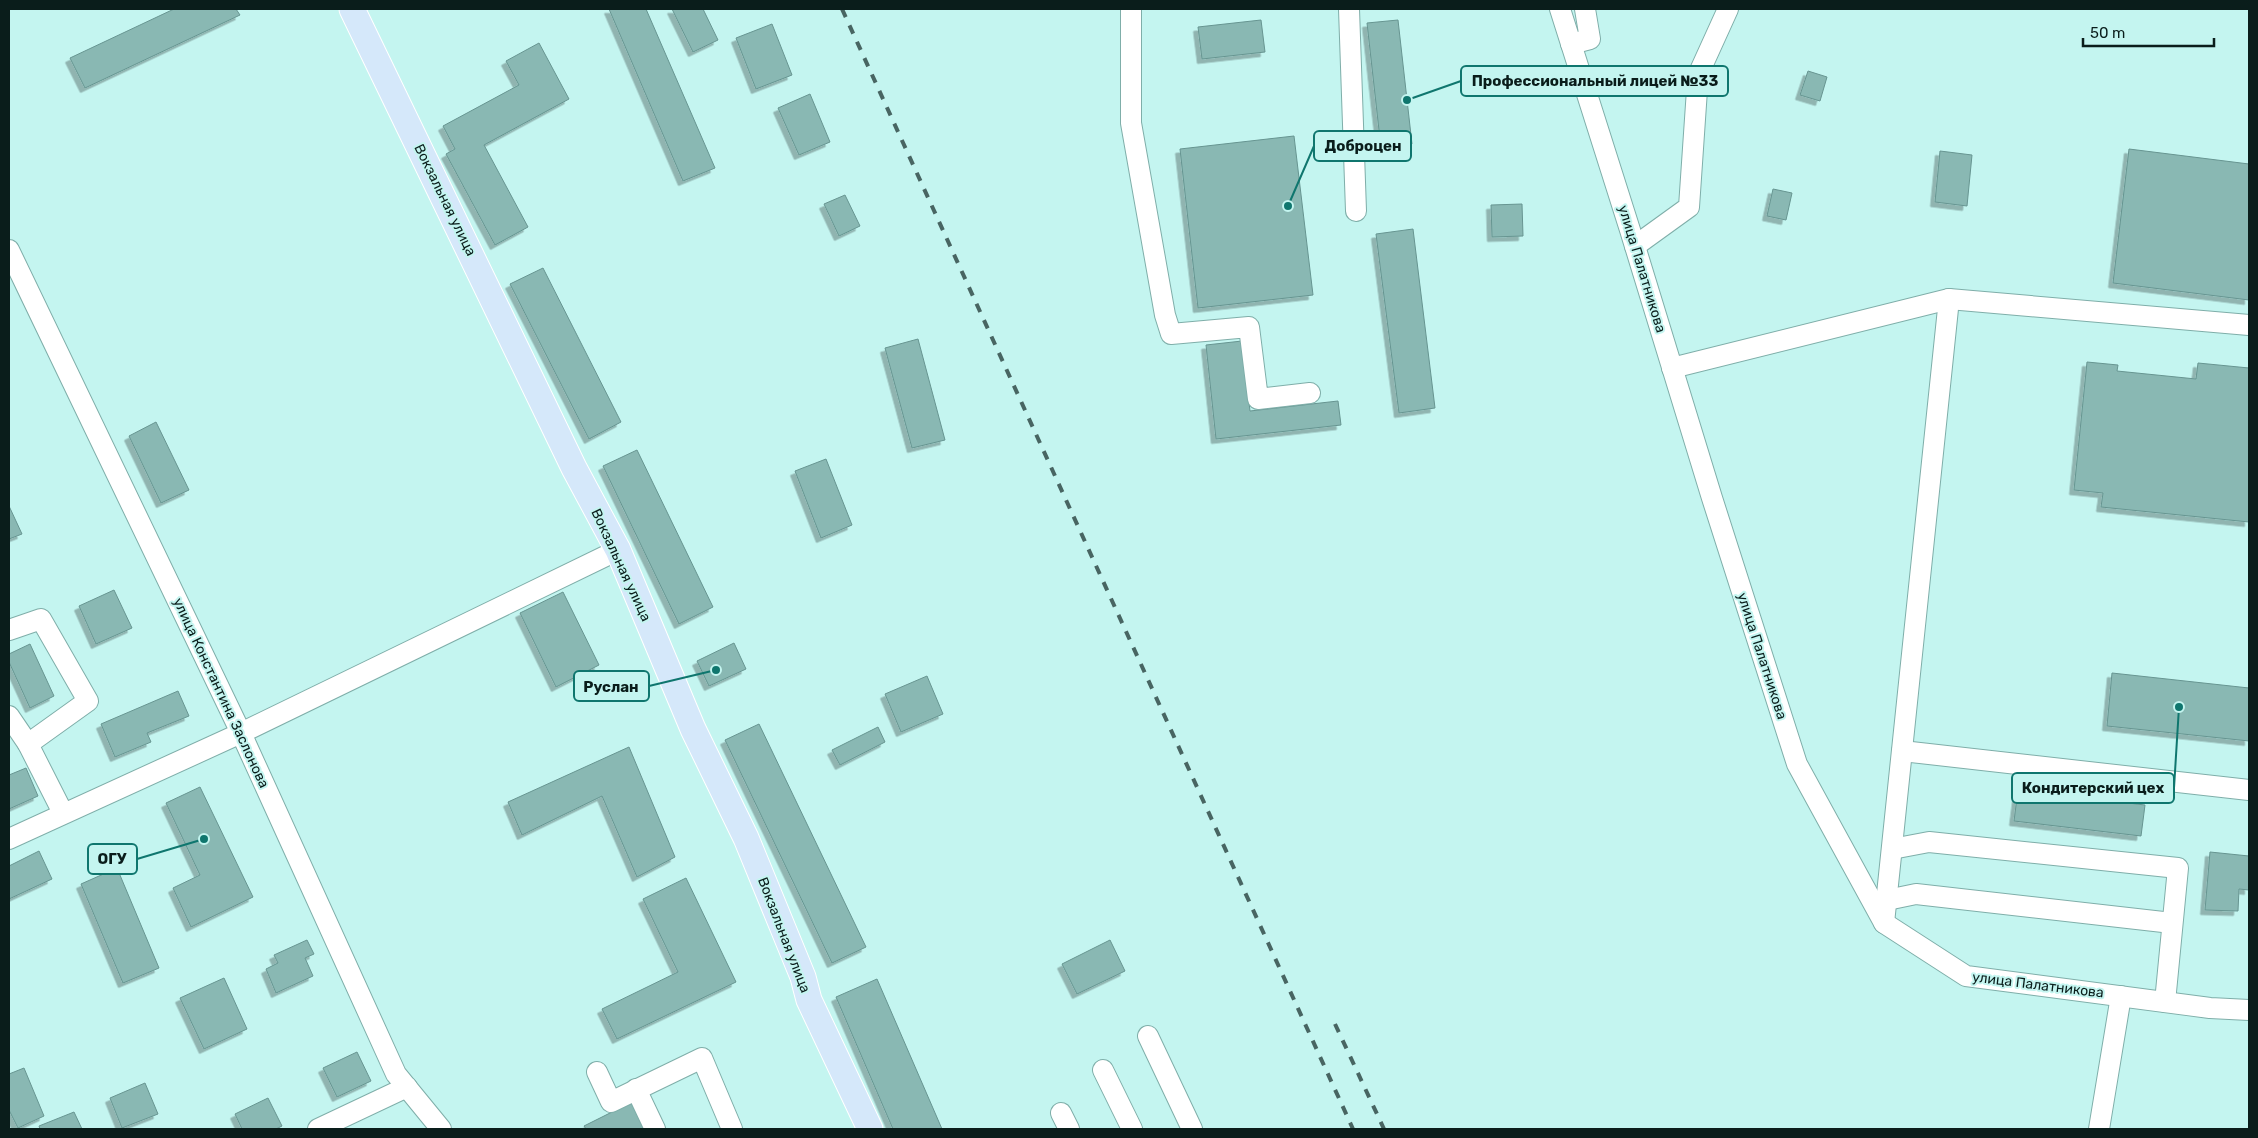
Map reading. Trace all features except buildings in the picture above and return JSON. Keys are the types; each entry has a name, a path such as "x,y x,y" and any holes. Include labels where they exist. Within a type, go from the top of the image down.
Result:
{"main road":[{"name":"Вокзальная улица","path":"352,9 574,468 618,550 693,729 746,838 803,978 809,1000 870,1129"}],"street":[{"path":"1131,9 1131,123 1165,315 1171,334 1249,327 1258,399 1310,393"},
{"path":"1349,9 1356,211"},
{"name":"улица Палатникова","path":"1560,9 1797,764 1884,923 1966,976 2210,1008 2249,1010"},
{"path":"1571,44 1590,39 1584,9"},
{"path":"1635,246 1689,206 1698,75 1728,9"},
{"name":"улица Константина Заслонова","path":"9,250 241,733 396,1074 441,1129"},
{"path":"1672,368 1949,300 2249,325"},
{"path":"1884,923 1949,300"},
{"path":"9,839 62,813 241,733 618,550"},
{"path":"9,630 41,619 88,700 28,744"},
{"path":"9,716 28,744 62,813"},
{"path":"1902,751 2249,790"},
{"path":"1892,849 1929,842 2178,868 2165,1002"},
{"path":"1887,900 1916,894 2172,923"},
{"path":"2099,1129 2121,996"},
{"path":"1148,1036 1192,1129"},
{"path":"597,1072 610,1102 702,1058 732,1129"},
{"path":"1103,1070 1132,1129"},
{"path":"318,1129 407,1087"},
{"path":"636,1089 655,1129"}],"railway":[{"path":"842,9 1353,1129"},
{"path":"1335,1024 1384,1129"}],"place":[{"name":"Профессиональный лицей №33","path":"1407,100"},
{"name":"Доброцен","path":"1288,206"},
{"name":"Руслан","path":"716,670"},
{"name":"Кондитерский цех","path":"2179,707"},
{"name":"ОГУ","path":"204,839"}]}
